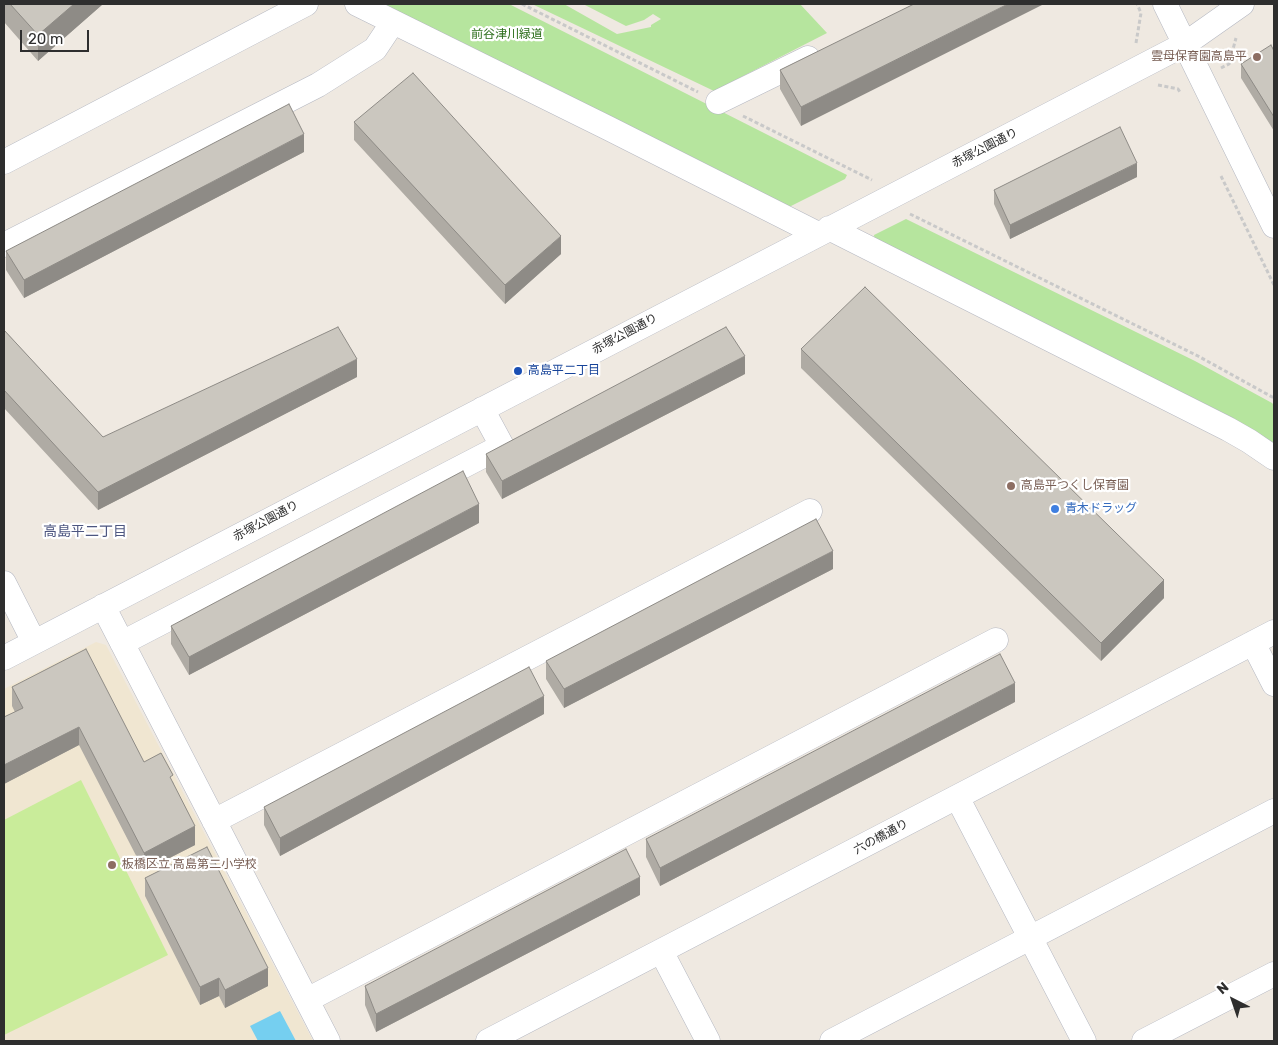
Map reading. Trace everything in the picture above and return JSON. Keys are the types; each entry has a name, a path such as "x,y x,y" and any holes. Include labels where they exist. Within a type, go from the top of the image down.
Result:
{"street":[{"path":"4,162 306,4"},
{"path":"357,4 616,132 1228,428 1274,458"},
{"path":"1165,4 1274,226"},
{"name":"赤塚公園通り","path":"4,658 1185,44 1242,4"},
{"path":"4,245 318,85 375,49 393,22"},
{"path":"718,102 830,47"},
{"path":"122,643 502,446 482,409"},
{"path":"214,821 810,511"},
{"path":"4,583 34,642"},
{"path":"103,606 328,1041"},
{"name":"六の橋通り","path":"488,1041 1274,632"},
{"path":"307,1000 996,640"},
{"path":"1253,643 1274,684"},
{"path":"957,797 1084,1041"},
{"path":"832,1041 1274,811"},
{"path":"661,951 708,1041"},
{"path":"1144,1041 1274,974"}],"path":[{"path":"1136,4 1141,13 1136,44"},
{"path":"1228,64 1236,36"},
{"path":"1156,85 1178,89 1183,98"},
{"path":"1218,169 1274,285"},
{"path":"882,201 1198,356 1274,398"}],"shaded area":[{"name":"板橋区立 高島第二小学校","path":"96,642 106,645 313,1041 4,1041 4,689"}],"green space":[{"name":"前谷津川緑道","path":"382,4 509,4 847,175 845,179 789,207"},
{"path":"532,4 564,4 617,34 651,27 651,25 661,19 653,14 644,20 626,26 583,4 800,4 827,33 714,91"},
{"path":"906,219 1195,361 1272,403 1274,405 1274,451 875,242 874,235"},
{"path":"81,780 168,955 4,1035 4,820"}],"water":[{"path":"280,1011 296,1041 258,1041 250,1026"}],"building":[{"path":"10,4 74,4 38,35"},
{"path":"914,4 1008,4 801,107 780,70"},
{"path":"1271,45 1274,51 1274,117 1241,64"},
{"path":"413,73 561,236 505,285 354,122"},
{"path":"289,104 304,134 24,280 6,251"},
{"path":"1120,127 1137,163 1010,225 994,190"},
{"path":"865,287 1164,580 1101,643 801,349"},
{"path":"338,327 357,359 98,492 4,390 4,330 103,437"},
{"path":"726,327 745,356 502,481 486,454"},
{"path":"463,471 479,504 189,657 171,626"},
{"path":"816,519 833,551 564,689 546,661"},
{"path":"86,649 144,762 161,753 173,775 170,777 195,826 144,853 79,727 4,765 4,717 23,708 12,687"},
{"path":"1000,654 1015,683 660,868 646,839"},
{"path":"529,667 544,696 280,838 264,807"},
{"path":"207,847 268,968 225,990 219,978 200,987 145,878"},
{"path":"626,849 640,877 376,1014 365,986"}],"place":[{"name":"雲母保育園高島平","path":"1257,57"},
{"name":"高島平二丁目","path":"518,371"},
{"name":"高島平つくし保育園","path":"1011,486"},
{"name":"青木ドラッグ","path":"1055,509"},
{"name":"板橋区立 高島第二小学校","path":"112,865"}],"district":[{"name":"高島平二丁目","path":"85,532"}]}
